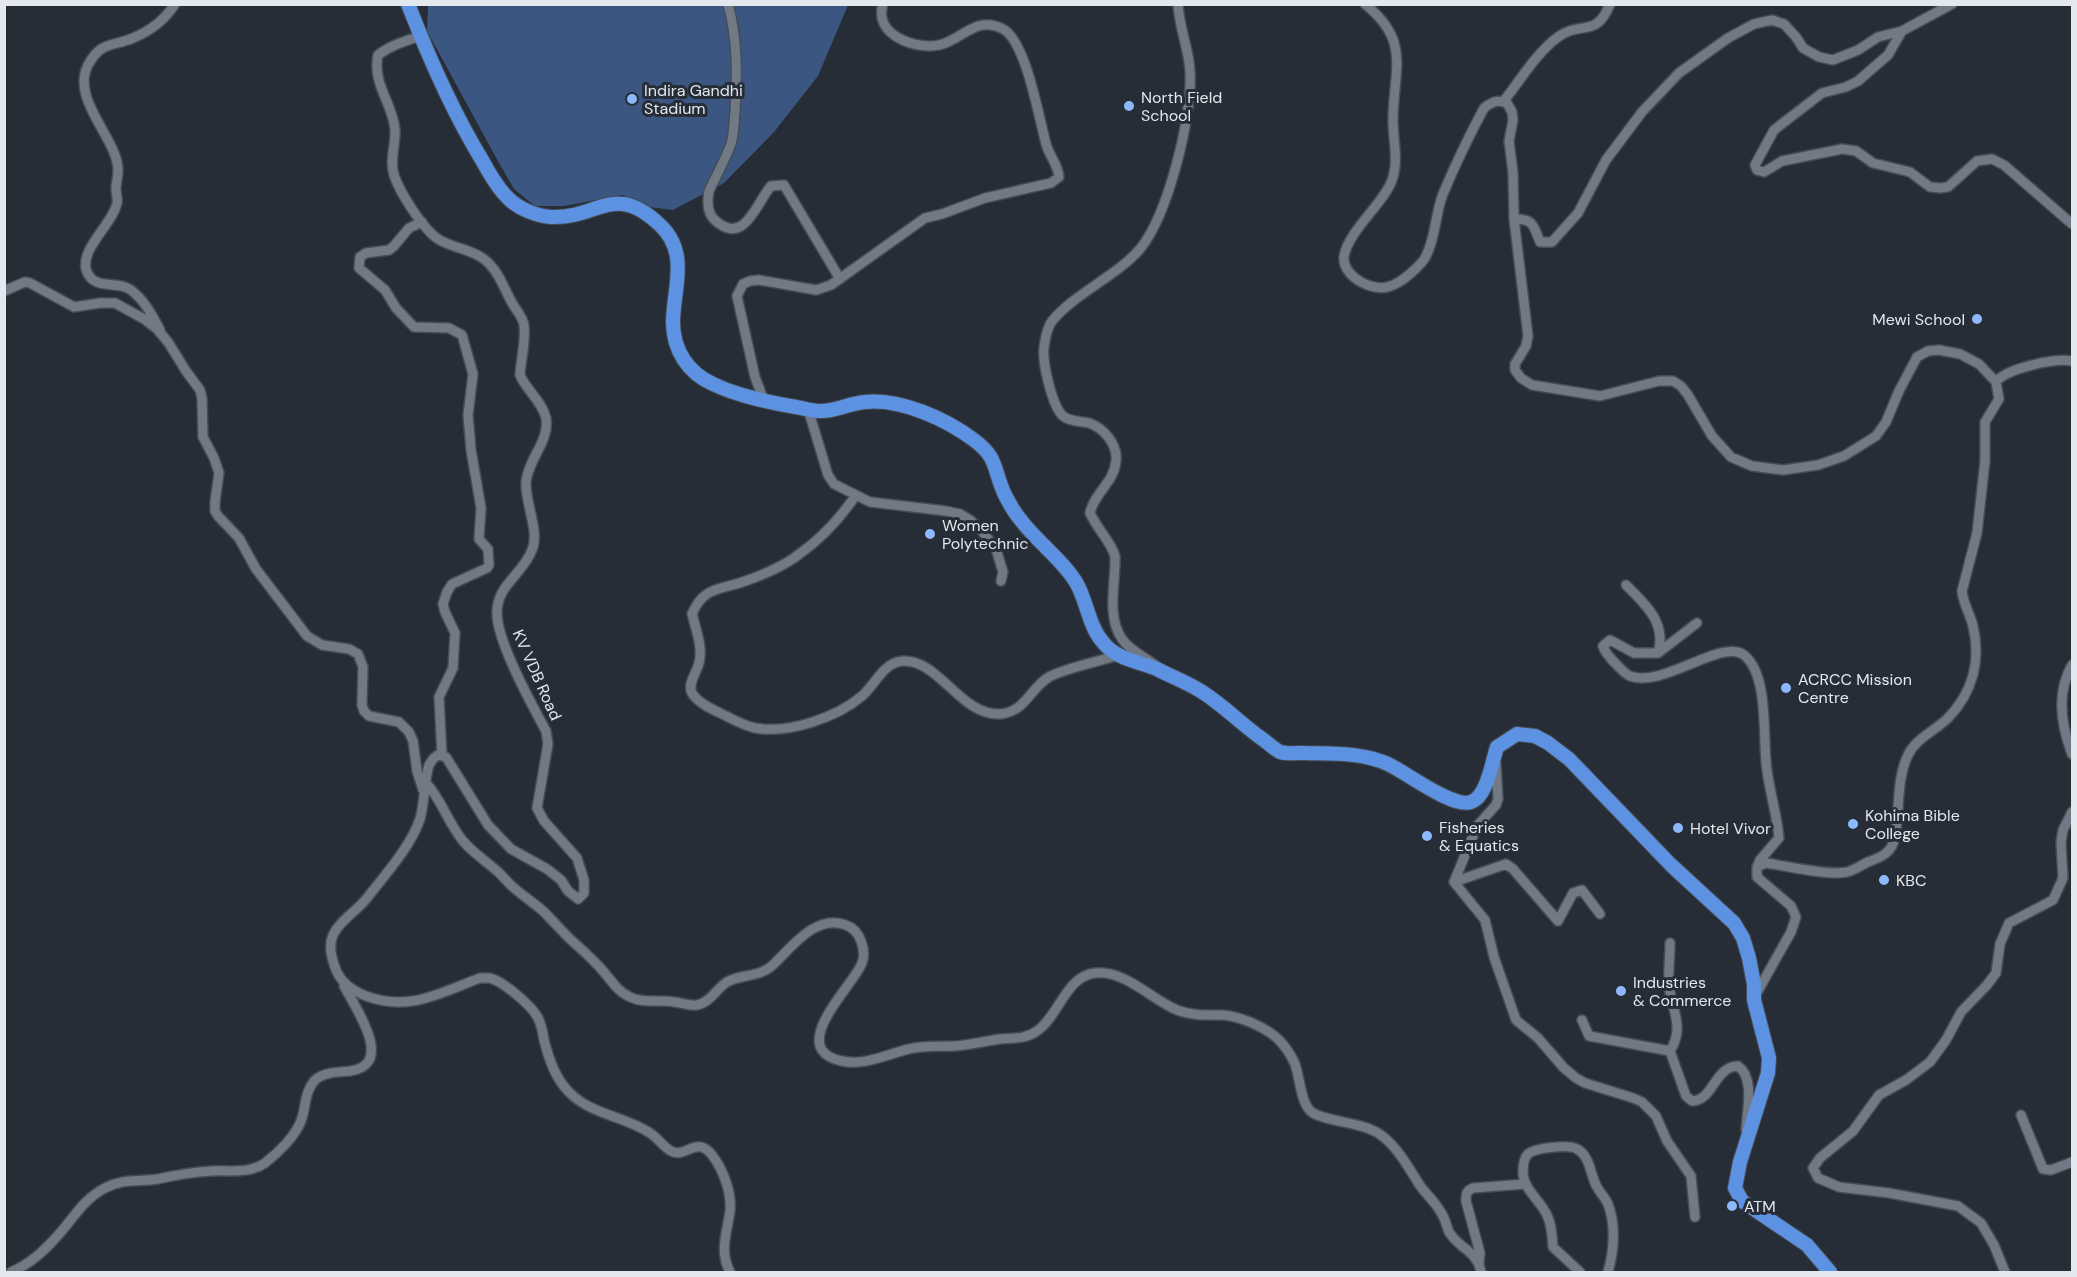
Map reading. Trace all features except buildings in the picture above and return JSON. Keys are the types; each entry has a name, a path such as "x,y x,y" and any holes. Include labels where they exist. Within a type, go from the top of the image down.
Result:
{"highway":[{"path":"408,4 434,70 467,137 508,198 524,209 547,217 576,215 611,203 625,203 639,208 662,226 668,235 676,258 679,279 673,322 680,354 692,372 713,385 764,401 821,412 862,402 883,401 948,423 988,452 996,466 1003,492 1020,519 1075,580 1098,638 1110,651 1199,690 1281,752 1362,755 1386,763 1411,776 1450,801 1467,804 1478,799 1487,782 1497,747 1517,734 1535,736 1569,759 1671,865 1734,923 1743,938 1755,984 1754,1000 1769,1058 1768,1073 1735,1181 1735,1188 1742,1201 1807,1245 1830,1272"}],"street":[{"path":"175,4 168,15 150,29 132,39 101,47 88,65 84,77 85,91 95,118 117,158 118,171 117,202 106,227 88,255 87,271 91,279 100,284 129,288 147,306 163,335 195,382 202,398 203,437 219,473 215,502 218,516 239,538 252,563 307,636 322,645 349,649 358,654 363,667 362,705 364,711 374,717 399,722 410,732 414,741 417,771 424,796"},
{"path":"728,4 734,27 736,55 733,135 709,191 711,216 721,225 735,229 749,219 771,186 784,185 840,279"},
{"path":"764,401 755,377 737,296 743,284 759,280 816,290 831,285 926,218 985,198 1051,183 1059,177 1059,171 1046,144 1029,74 1012,35 994,25 973,27 940,45 918,45 901,40 889,30 883,21 881,11 883,4"},
{"path":"1167,675 1123,640 1115,624 1113,608 1115,556 1090,513 1095,498 1111,479 1116,460 1115,450 1112,442 1098,427 1065,418 1059,411 1048,376 1044,348 1050,322 1139,250 1154,227 1178,162 1190,79 1189,61 1180,30 1178,4"},
{"path":"1365,4 1389,28 1398,54 1393,121 1395,167 1392,182 1348,246 1344,256 1346,266 1353,277 1365,284 1381,288 1393,286 1418,266 1426,256 1432,239 1441,198 1461,151 1484,108 1492,102 1507,103 1513,120 1509,141 1513,173 1514,219 1528,336 1526,346 1515,364 1515,370 1521,378 1532,385 1600,396 1659,381 1672,381 1681,386 1688,395 1712,436 1731,457 1752,466 1783,470 1818,465 1844,456 1876,436 1886,422 1917,357 1928,351 1939,350 1960,354 1979,364 1996,382 1999,399 1985,422 1984,461 1977,533 1962,591 1973,626 1976,667 1969,688 1947,719 1921,739 1907,757 1900,788 1893,846 1887,854 1849,872 1838,873 1766,863 1757,867"},
{"path":"1503,102 1549,45 1565,32 1583,29 1603,20 1610,4"},
{"path":"1514,219 1526,219 1533,223 1540,242 1552,242 1578,213 1606,160 1637,118 1661,92 1679,73 1700,57 1754,24 1772,20 1784,24 1803,48 1818,57 1833,60 1858,50 1878,37 1902,31 1952,4"},
{"path":"1902,31 1888,55 1858,81 1846,87 1822,93 1774,130 1755,165 1756,170 1764,172 1782,161 1842,149 1856,151 1873,163 1910,172 1930,187 1940,188 1948,187 1977,161 1992,159 2004,165 2073,224"},
{"name":"KV VDB Road","path":"421,36 385,50 378,55 376,63 377,79 395,129 392,161 394,175 422,222 439,239 470,251 484,259 497,272 524,321 525,334 519,375 545,414 547,429 526,482 534,549 498,599 496,615 510,656 546,731 548,744 537,808 544,821 578,858 584,880 584,894 578,899 548,869 511,849 488,825 450,763 446,757 442,756"},
{"path":"11,1272 28,1263 60,1233 83,1204 117,1183 125,1180 157,1179 188,1172 246,1170 265,1163 288,1140 302,1120 306,1097 316,1080 321,1076 336,1072 360,1069 366,1065 370,1057 372,1051 370,1036 339,976 332,958 330,943 340,924 362,904 415,831 421,816 429,765 438,755 442,756 439,697 453,668 455,633 443,604 452,585 487,568 490,561 488,549 479,539 481,508 471,450 468,415 473,374 462,335 449,328 414,327 396,308 386,290 359,268 360,257 366,253 389,250 409,228 422,222"},
{"path":"4,291 25,282 74,307 116,303 144,319 163,335"},
{"path":"1996,382 1997,379 2045,361 2063,359 2073,362"},
{"path":"808,409 828,475 834,484 870,502 960,514 981,530 996,549 1003,572 1001,581"},
{"path":"856,495 838,520 798,556 748,580 709,592 700,599 692,614 700,656 691,688 692,694 699,700 753,728 779,729 795,726 831,715 848,706 871,687 885,669 892,664 904,661 927,668 968,702 985,711 999,714 1010,712 1021,706 1038,686 1051,676 1118,655"},
{"path":"1626,585 1654,616 1660,631 1661,642 1658,652"},
{"path":"1697,623 1658,652 1634,653 1610,640 1603,646 1604,650 1629,676 1640,678 1656,677 1730,650 1743,654 1755,669 1762,706 1768,778 1779,838 1760,860 1757,877 1791,906 1796,917 1791,932 1754,1000"},
{"path":"2073,665 2065,681 2062,724 2073,754"},
{"path":"1454,882 1477,826 1498,800 1497,747"},
{"path":"426,783 434,792 450,822 466,845 543,912 597,964 613,984 623,993 640,1002 662,1001 699,1005 728,982 768,969 807,932 837,923 850,926 858,934 864,948 864,959 858,971 848,982 823,1022 820,1033 820,1044 825,1052 843,1061 872,1059 914,1047 953,1046 1027,1037 1047,1023 1073,985 1082,976 1092,974 1115,976 1160,1002 1188,1013 1198,1016 1233,1017 1261,1027 1287,1050 1295,1065 1307,1108 1316,1115 1342,1120 1378,1133 1412,1170 1422,1188 1443,1214 1450,1233 1476,1257 1480,1268"},
{"path":"2005,1272 1994,1245 1981,1223 1958,1206 1889,1193 1839,1187 1818,1178 1813,1168 1820,1158 1853,1131 1879,1095 1918,1071 1934,1058 1961,1012 1996,973 2000,944 2009,923 2053,900 2063,878 2061,842 2063,830 2073,812"},
{"path":"1454,882 1506,864 1558,921 1573,893 1582,890 1600,915"},
{"path":"1454,882 1485,920 1494,957 1516,1020 1538,1038 1564,1068 1576,1078 1642,1102 1656,1116 1667,1141 1691,1176 1695,1216"},
{"path":"1670,943 1670,989 1678,1021 1678,1031 1670,1051"},
{"path":"339,976 353,991 378,1000 402,1003 426,999 480,978 489,978 501,983 524,1002 539,1019 555,1074 570,1093 603,1113 638,1126 652,1134 672,1152 699,1146 712,1154 720,1167 729,1199 730,1209 723,1249 724,1262 730,1272"},
{"path":"1582,1020 1589,1036 1670,1051"},
{"path":"1670,1051 1686,1096 1692,1101 1699,1101 1707,1095 1723,1071 1730,1066 1738,1066 1746,1073 1748,1087 1744,1150"},
{"path":"2021,1115 2043,1169 2051,1170 2073,1162"},
{"path":"1580,1272 1553,1247 1547,1215 1525,1184 1523,1167 1527,1154 1536,1150 1564,1147 1578,1149 1590,1164 1597,1187 1608,1205 1612,1221 1612,1259 1608,1272"},
{"path":"1480,1268 1480,1253 1466,1201 1466,1193 1473,1188 1525,1184"}],"shaded area":[{"name":"Indira Gandhi Stadium","path":"428,5 848,5 818,76 774,132 724,183 673,210 649,207 623,195 564,206 535,206 514,189 427,31"}],"place":[{"name":"Indira Gandhi Stadium","path":"632,99"},
{"name":"North Field School","path":"1129,106"},
{"name":"Mewi School","path":"1977,319"},
{"name":"Women Polytechnic","path":"930,534"},
{"name":"ACRCC Mission Centre","path":"1786,688"},
{"name":"Kohima Bible College","path":"1853,824"},
{"name":"Hotel Vivor","path":"1678,828"},
{"name":"Fisheries & Equatics","path":"1427,836"},
{"name":"KBC","path":"1884,880"},
{"name":"Industries & Commerce","path":"1621,991"},
{"name":"ATM","path":"1732,1206"}]}
